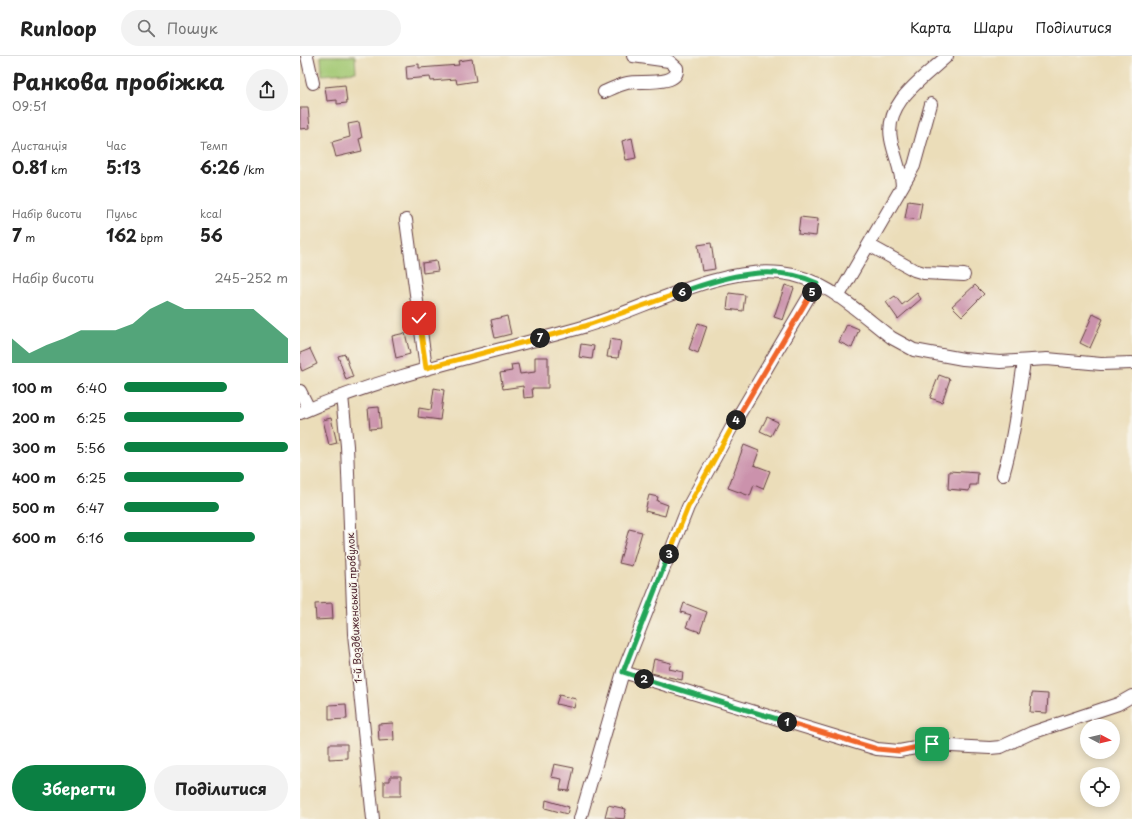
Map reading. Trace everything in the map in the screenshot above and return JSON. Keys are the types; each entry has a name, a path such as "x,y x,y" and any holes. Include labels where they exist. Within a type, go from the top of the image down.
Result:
{"street":[{"path":"307,56 313,82"},
{"path":"604,92 627,83 668,81 676,75 678,71 678,68 668,61 633,56"},
{"path":"902,188 902,179 891,138 890,128 894,110 908,93 948,56"},
{"path":"838,297 914,166 930,104"},
{"path":"406,220 426,368"},
{"path":"869,245 924,274 964,275"},
{"path":"300,392 304,411 342,396 426,368 585,326 727,277 750,273 780,273 805,278 817,283 892,338 914,350 963,359 1000,362 1024,362 1047,359 1090,363 1132,364"},
{"path":"580,819 623,672 688,507 733,425 817,283"},
{"path":"1003,475 1016,421 1024,362"},
{"name":"1-й Воздвиженський провулок","path":"342,396 347,446 355,648 373,819"},
{"path":"623,672 877,749 899,751 932,744 990,748 1001,747 1031,733 1118,704 1132,696"}],"green space":[{"path":"321,56 355,56 356,72 322,75"}],"building":[{"path":"472,59 476,81 457,84 456,79 431,81 430,77 407,79 406,66 419,64 419,68 459,65 458,61"},
{"path":"345,85 347,103 337,104 337,100 327,101 325,87"},
{"path":"300,108 308,108 310,128 300,129"},
{"path":"359,122 362,138 359,139 362,151 336,157 332,142 350,137 348,124"},
{"path":"632,138 636,158 626,160 622,141"},
{"path":"908,201 922,203 919,220 905,218"},
{"path":"800,217 818,219 816,236 798,234"},
{"path":"711,243 715,269 702,271 698,245"},
{"path":"436,261 438,271 423,273 422,263"},
{"path":"785,285 794,288 783,320 774,317"},
{"path":"975,285 984,294 962,316 952,306"},
{"path":"729,293 745,295 743,311 727,309"},
{"path":"917,293 921,299 898,319 886,302 895,296 902,305"},
{"path":"1093,314 1103,319 1090,348 1080,343"},
{"path":"507,316 511,334 495,338 491,320"},
{"path":"698,323 707,326 698,353 689,349"},
{"path":"847,324 859,329 852,348 839,342"},
{"path":"405,333 410,354 396,358 392,336"},
{"path":"610,339 621,341 618,358 607,357"},
{"path":"581,344 594,346 592,359 579,357"},
{"path":"310,349 317,364 302,371 300,366 300,353"},
{"path":"345,354 353,377 346,380 338,356"},
{"path":"535,357 548,357 548,388 532,388 533,397 524,398 523,386 503,389 500,373 512,371 511,365 518,364 520,374 535,372"},
{"path":"939,375 950,379 942,402 930,398"},
{"path":"434,388 444,390 440,420 418,417 419,408 431,410"},
{"path":"379,407 381,428 370,429 368,408"},
{"path":"767,417 778,422 771,436 760,431"},
{"path":"331,418 337,443 329,445 323,420"},
{"path":"744,445 759,451 754,465 770,471 763,489 754,485 750,496 728,488"},
{"path":"949,471 978,473 977,485 970,485 969,491 948,489"},
{"path":"649,495 658,497 657,501 668,505 665,516 645,511"},
{"path":"629,529 642,532 632,566 619,563"},
{"path":"332,603 333,619 316,620 315,604"},
{"path":"684,603 707,612 700,632 686,627 691,615 681,612"},
{"path":"654,659 671,663 669,669 683,672 682,680 651,673"},
{"path":"1032,693 1048,694 1047,713 1030,712"},
{"path":"559,695 576,699 574,708 556,704"},
{"path":"346,704 347,719 329,720 329,705"},
{"path":"393,723 394,740 379,741 378,724"},
{"path":"329,744 347,744 347,758 329,759"},
{"path":"554,764 574,768 569,791 560,790 562,779 551,777"},
{"path":"390,776 401,776 401,796 384,796 384,781 390,781"},
{"path":"546,800 569,807 567,814 545,808"},
{"path":"608,805 626,809 624,819 605,817"}],"route":[{"path":"419,318 426,368 585,326 703,284 727,277 766,272 793,274 817,283 733,425 688,507 623,672 877,749 899,751 932,744"}]}
